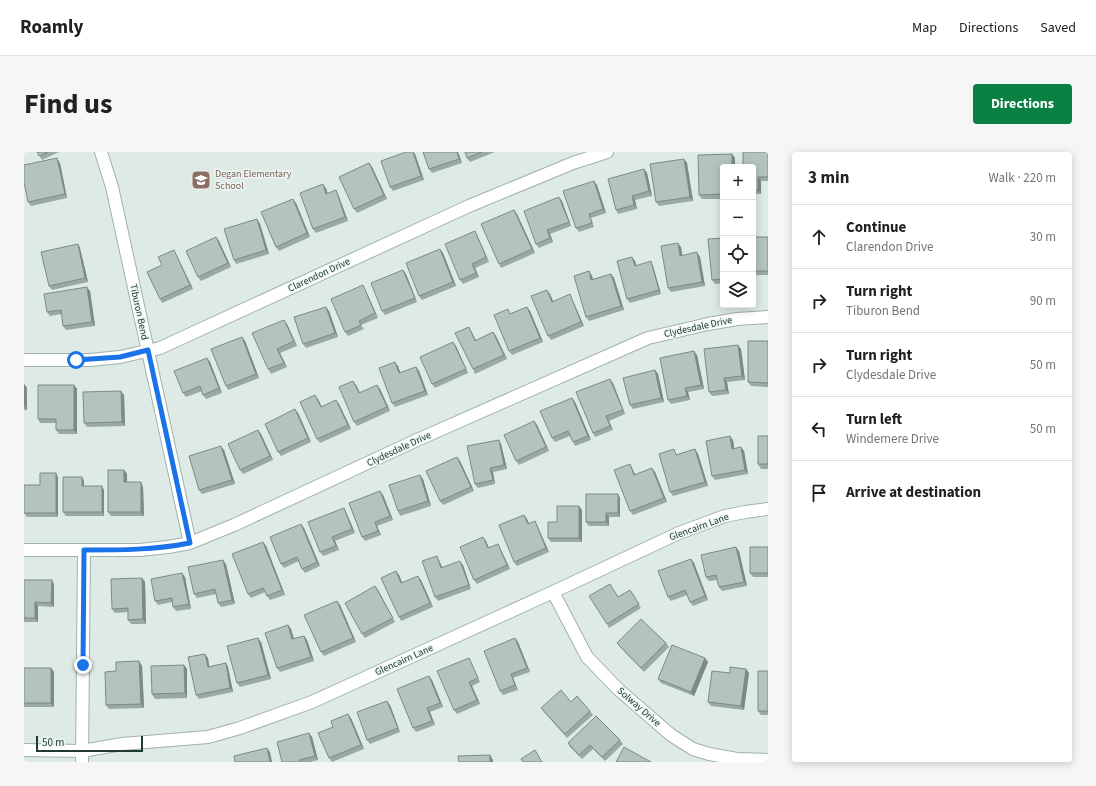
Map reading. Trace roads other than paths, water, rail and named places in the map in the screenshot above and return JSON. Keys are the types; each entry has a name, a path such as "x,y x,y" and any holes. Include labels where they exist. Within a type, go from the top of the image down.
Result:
{"street":[{"name":"Tiburon Bend","path":"101,152 112,186 190,543"},
{"name":"Clarendon Drive","path":"24,360 90,360 120,357 160,348 469,206 573,163 607,152"},
{"name":"Clydesdale Drive","path":"24,550 140,550 190,543 648,338 708,324 737,319 768,317"},
{"name":"Glencairn Lane","path":"24,750 82,757 122,744 208,737 240,728 312,702 679,533 725,516 768,509"},
{"path":"82,757 84,550"},
{"name":"Solway Drive","path":"553,592 587,656 619,690 671,735 693,749 709,754 737,759 768,760"}],"place":[{"name":"Degan Elementary School","path":"201,180"}]}
